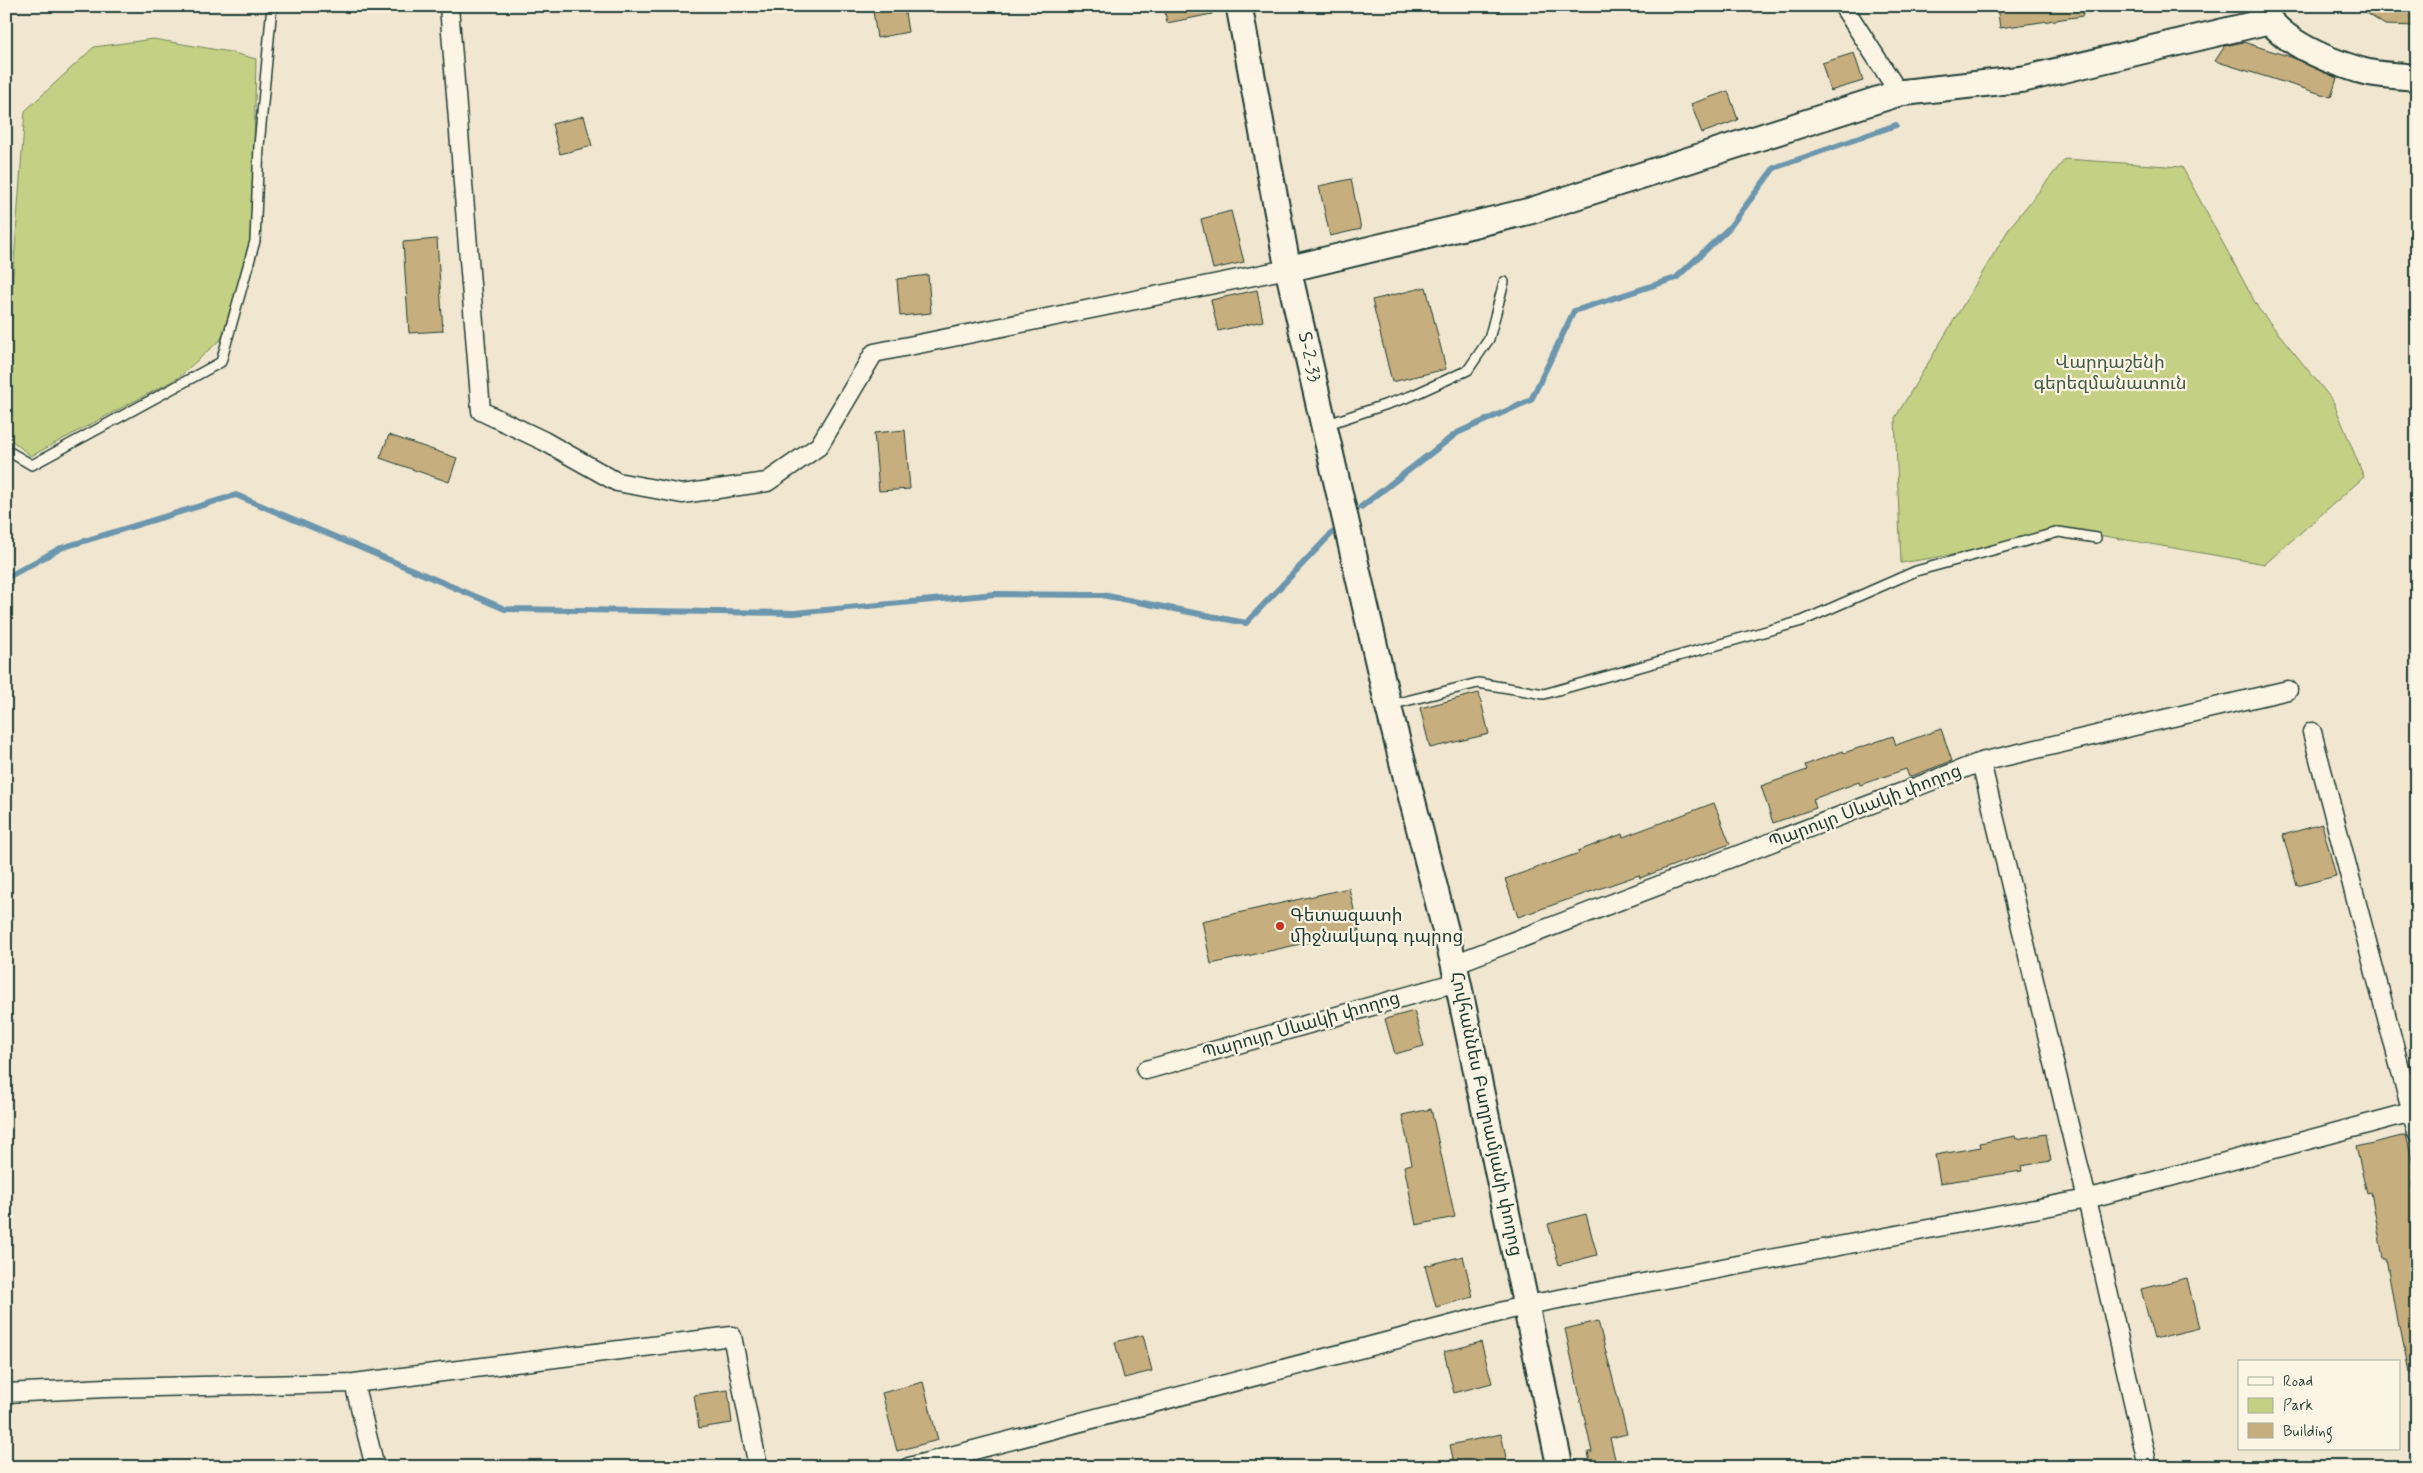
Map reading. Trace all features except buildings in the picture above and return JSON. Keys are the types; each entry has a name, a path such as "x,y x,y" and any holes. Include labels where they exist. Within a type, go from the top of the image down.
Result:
{"street":[{"path":"449,6 481,411 544,441 617,482 682,494 767,482 819,446 874,353 1288,269 1530,211 1899,93 2024,78 2264,14 2307,51 2360,71 2417,78"},
{"name":"Տ-2-33","path":"1239,6 1288,269 1388,705"},
{"path":"1843,6 1899,93"},
{"name":"Պարույր Սևակի փողոց","path":"1146,1070 1455,973 1981,762 2288,690"},
{"name":"Հովհաննես Բաղրամյանի փողոց","path":"1388,705 1455,973 1560,1467"},
{"path":"2312,732 2417,1133"},
{"path":"1981,762 2087,1199 2148,1467"},
{"path":"909,1467 1527,1305 2087,1199 2412,1112"},
{"path":"6,1393 106,1388 354,1384 732,1336 758,1467"},
{"path":"354,1384 375,1467"}],"lane":[{"path":"6,450 32,465 221,362 256,241 258,146 272,6"},
{"path":"1324,425 1412,396 1468,370 1489,339 1504,282"},
{"path":"1388,705 1478,683 1544,694 1802,621 1916,571 2059,532 2096,538"}],"green space":[{"path":"153,39 230,52 256,59 252,240 221,339 178,378 31,456 6,436 6,371 25,111 94,47"},
{"name":"Վարդաշենի գերեզմանատուն","path":"2065,159 2182,167 2258,308 2333,401 2364,477 2265,564 2087,533 1901,563 1895,418 2010,227"}],"waterway":[{"path":"1361,507 1457,433 1531,400 1574,311 1676,278 1729,228 1774,168 1896,125"},
{"path":"6,578 61,548 236,495 505,609 794,613 996,594 1102,595 1246,623 1332,533"}],"place":[{"name":"Գետազատի միջնակարգ դպրոց","path":"1280,926"}]}
